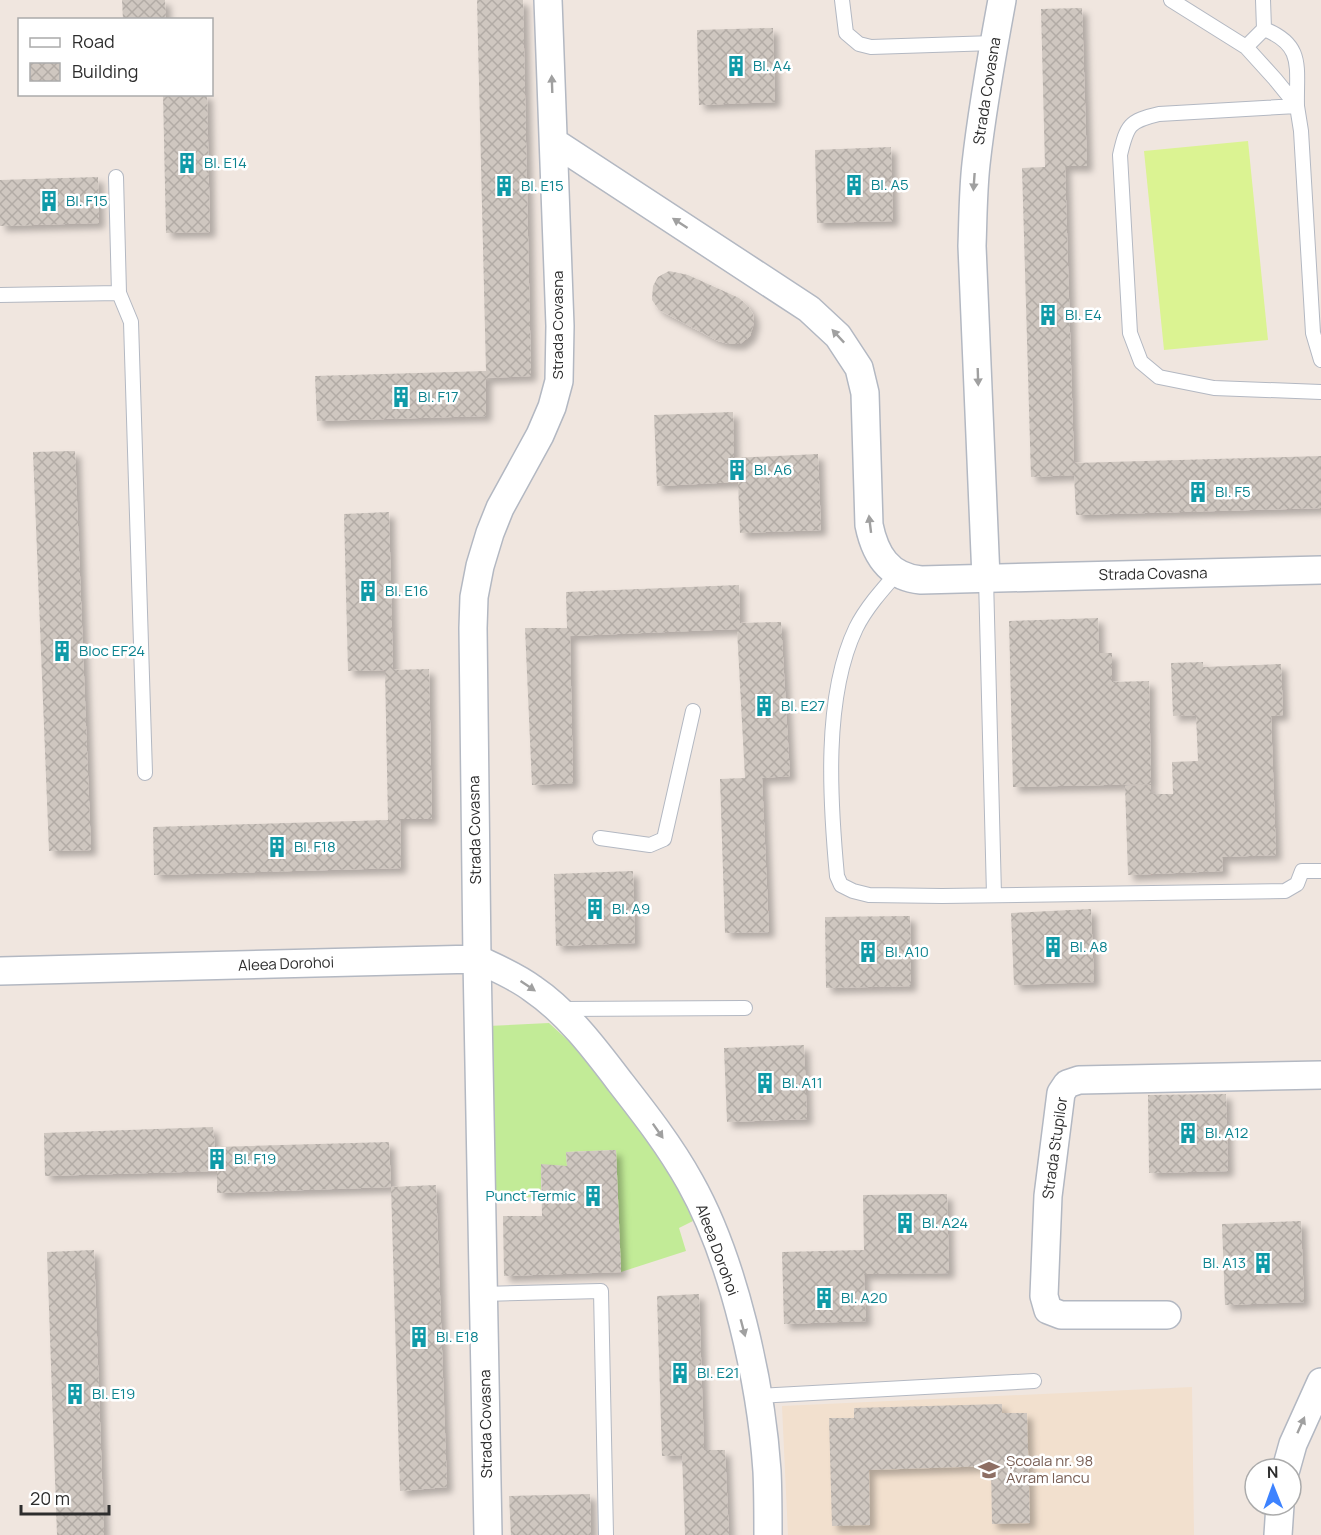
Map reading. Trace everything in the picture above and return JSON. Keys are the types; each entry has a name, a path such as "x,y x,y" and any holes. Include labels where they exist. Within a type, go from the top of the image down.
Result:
{"street":[{"name":"Strada Covasna","path":"488,1535 477,959 474,597 490,533 500,508 540,435 552,407 559,381 560,326 548,0"},
{"name":"Strada Covasna","path":"986,578 972,246 973,202 976,164 1002,0"},
{"path":"554,142 809,309 838,336 859,368 865,393 869,525 873,543 882,559 897,573"},
{"name":"Strada Covasna","path":"897,573 908,579 921,580 1321,570"},
{"name":"Aleea Dorohoi","path":"0,971 477,959 508,973 534,989 557,1009 607,1065 658,1130 691,1184 719,1247 746,1337 757,1396 767,1470 768,1535"},
{"name":"Strada Stupilor","path":"1167,1315 1061,1315 1048,1310 1044,1296 1048,1196 1061,1093 1068,1084 1079,1080 1321,1075"},
{"path":"1289,1457 1321,1382"},
{"path":"1278,1535 1279,1517"}],"lane":[{"path":"842,0 846,33 859,44 871,46 994,43"},
{"path":"1171,0 1246,47 1297,106"},
{"path":"1246,47 1264,29 1263,0"},
{"path":"1264,29 1280,35 1292,46 1296,59 1297,106 1301,131 1313,333 1321,360"},
{"path":"1297,106 1159,114 1137,120 1125,135 1120,155 1130,333 1141,362 1159,377 1214,388 1321,392"},
{"path":"116,177 119,293 131,322 145,773"},
{"path":"0,296 119,293"},
{"path":"897,573 877,596 856,628 840,676 834,720 831,782 837,876 841,885 869,895 1285,891 1297,884 1302,871 1321,871"},
{"path":"986,578 994,895"},
{"path":"600,838 650,845 664,839 693,711"},
{"path":"557,1009 745,1008"},
{"path":"483,1294 601,1292 606,1535"},
{"path":"757,1396 1034,1381"}],"shaded area":[{"name":"Școala nr. 98 Avram Iancu","path":"1192,1387 1194,1535 788,1535 782,1406"}],"green space":[{"path":"1248,141 1268,340 1164,350 1144,151"},
{"path":"549,1023 585,1056 613,1087 676,1182 693,1221 679,1228 686,1251 621,1272 616,1150 566,1152 567,1166 541,1165 541,1197 495,1198 488,1026"}],"building":[{"path":"122,0 165,0 166,18 123,18"},
{"name":"Bl. E15","path":"477,0 523,0 531,376 486,378 486,416 317,421 315,376 486,371"},
{"name":"Bl. E4","path":"1082,8 1087,166 1065,166 1074,463 1321,456 1321,508 1076,515 1074,475 1031,477 1022,168 1045,167 1041,9"},
{"name":"Bl. A4","path":"773,28 775,102 699,105 697,30"},
{"name":"Bl. E14","path":"163,96 207,96 210,232 166,233"},
{"name":"Bl. A5","path":"891,147 893,221 817,223 815,150"},
{"name":"Bl. F15","path":"98,177 99,223 0,226 0,180"},
{"path":"669,271 688,275 739,298 753,314 754,323 750,336 740,344 718,341 659,310 652,300 653,286 658,277"},
{"name":"Bl. A6","path":"733,412 734,458 818,454 821,530 740,533 738,482 657,486 654,415"},
{"name":"Bloc EF24","path":"75,451 91,850 49,851 33,452"},
{"path":"389,512 393,670 429,669 432,819 400,819 401,868 154,875 153,827 388,820 385,670 348,671 344,514"},
{"name":"Bl. E27","path":"739,585 740,623 781,622 790,776 762,778 769,932 725,933 720,779 745,778 737,629 570,636 573,783 532,785 525,628 567,628 566,592"},
{"path":"1098,618 1099,653 1112,653 1112,682 1149,681 1151,784 1013,787 1009,621"},
{"path":"1203,662 1203,667 1281,664 1283,715 1271,716 1276,855 1222,857 1223,871 1128,875 1125,786 1151,785 1151,794 1173,794 1172,762 1198,761 1196,715 1173,716 1171,663"},
{"name":"Bl. A9","path":"633,871 635,943 556,946 554,874"},
{"name":"Bl. A8","path":"1091,909 1094,982 1014,985 1011,913"},
{"name":"Bl. A10","path":"910,916 911,986 826,988 825,917"},
{"name":"Bl. A11","path":"804,1045 807,1119 727,1122 724,1048"},
{"name":"Bl. A12","path":"1226,1094 1228,1171 1149,1173 1148,1095"},
{"name":"Bl. F19","path":"213,1127 215,1147 389,1142 391,1187 217,1193 217,1171 45,1176 44,1133"},
{"path":"616,1150 621,1272 504,1276 503,1216 542,1216 541,1164 567,1166 566,1152"},
{"name":"Bl. E18","path":"436,1185 447,1487 400,1491 391,1187"},
{"path":"947,1194 949,1273 864,1274 866,1321 784,1324 782,1252 864,1250 863,1195"},
{"name":"Bl. A13","path":"1301,1221 1304,1302 1225,1305 1222,1224"},
{"name":"Bl. E19","path":"94,1250 104,1535 57,1535 47,1252"},
{"name":"Bl. E21","path":"699,1294 704,1450 725,1450 729,1535 685,1535 682,1455 662,1456 657,1296"},
{"path":"1002,1404 1002,1413 1027,1413 1030,1523 992,1524 991,1466 869,1470 870,1525 832,1526 829,1418 854,1418 854,1408"},
{"path":"590,1494 591,1535 511,1535 509,1496"}],"place":[{"name":"Bl. A4","path":"736,66"},
{"name":"Bl. E14","path":"187,163"},
{"name":"Bl. A5","path":"854,185"},
{"name":"Bl. E15","path":"504,186"},
{"name":"Bl. F15","path":"49,201"},
{"name":"Bl. E4","path":"1048,315"},
{"name":"Bl. F17","path":"401,397"},
{"name":"Bl. A6","path":"737,470"},
{"name":"Bl. F5","path":"1198,492"},
{"name":"Bl. E16","path":"368,591"},
{"name":"Bloc EF24","path":"62,651"},
{"name":"Bl. E27","path":"764,706"},
{"name":"Bl. F18","path":"277,847"},
{"name":"Bl. A9","path":"595,909"},
{"name":"Bl. A8","path":"1053,947"},
{"name":"Bl. A10","path":"868,952"},
{"name":"Bl. A11","path":"765,1083"},
{"name":"Bl. A12","path":"1188,1133"},
{"name":"Bl. F19","path":"217,1159"},
{"name":"Punct Termic","path":"593,1196"},
{"name":"Bl. A24","path":"905,1223"},
{"name":"Bl. A13","path":"1263,1263"},
{"name":"Bl. A20","path":"824,1298"},
{"name":"Bl. E18","path":"419,1337"},
{"name":"Bl. E21","path":"680,1373"},
{"name":"Bl. E19","path":"75,1394"},
{"name":"Școala nr. 98 Avram Iancu","path":"989,1470"}]}
